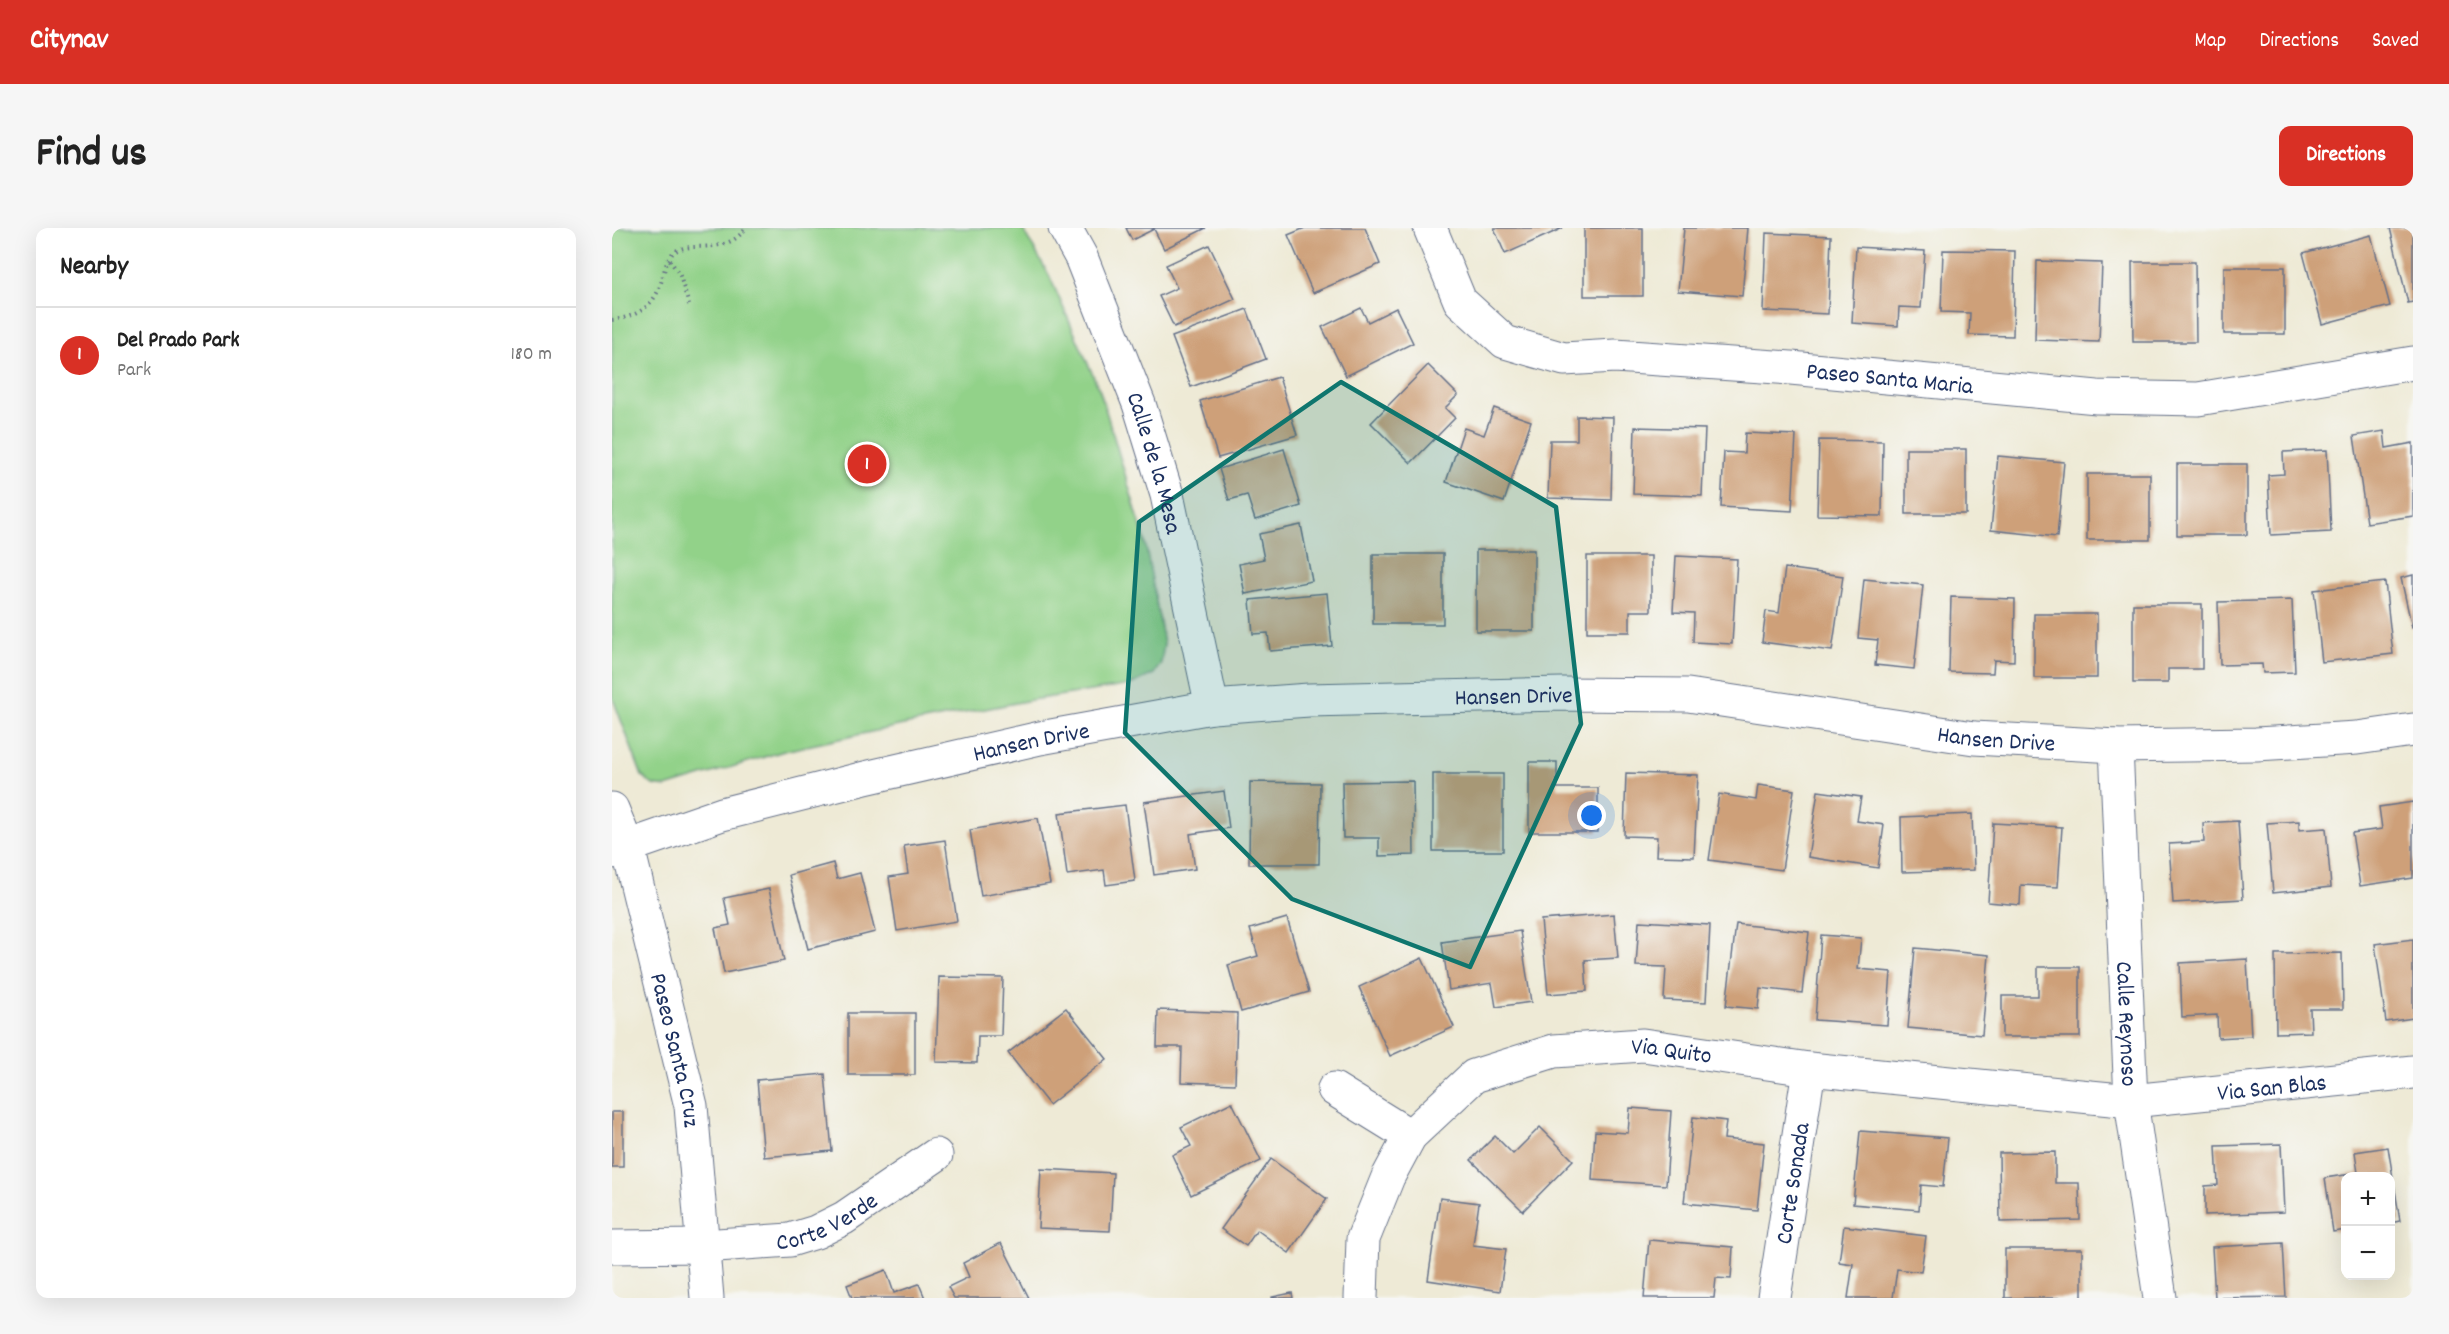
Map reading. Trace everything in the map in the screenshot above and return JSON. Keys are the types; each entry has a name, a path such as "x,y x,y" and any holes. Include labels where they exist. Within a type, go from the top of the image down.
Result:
{"street":[{"name":"Calle de la Mesa","path":"1065,228 1081,256 1139,404 1167,495 1212,707"},
{"name":"Paseo Santa Maria","path":"1431,228 1460,301 1505,342 1564,360 1615,356 1791,368 2097,397 2198,399 2413,363"},
{"name":"Hansen Drive","path":"620,850 722,814 865,778 1040,738 1212,707 1332,699 1562,694 1688,695 1974,738 2116,746 2256,744 2357,738 2413,729"},
{"name":"Calle Reynoso","path":"2116,746 2131,1101 2160,1298"},
{"name":"Paseo Santa Cruz","path":"612,809 620,850 691,1106 707,1298"},
{"name":"Via Quito","path":"1361,1298 1364,1239 1388,1177 1410,1136 1474,1076 1554,1051 1643,1046 1809,1069 2131,1101"},
{"name":"Corte Sonada","path":"1774,1298 1809,1069"},
{"name":"Via San Blas","path":"2131,1101 2413,1072"},
{"path":"1334,1089 1410,1136"},
{"name":"Corte Verde","path":"612,1247 703,1246 790,1240 816,1232 844,1218 936,1155"}],"path":[{"path":"612,320 630,318 645,308 656,296 671,255 679,250 727,244 742,234 746,228"},
{"path":"669,259 680,276 689,305"}],"highlighted area":[{"path":"1341,382 1556,507 1581,724 1470,967 1292,899 1125,733 1139,522"}],"green space":[{"path":"612,228 1022,228 1049,275 1100,391 1144,537 1164,644 1161,663 1154,674 1130,685 1031,700 784,751 666,787 653,785 642,776 612,696"}],"building":[{"path":"1126,228 1206,228 1164,249 1154,229 1132,240"},
{"path":"1305,228 1365,228 1380,264 1313,293 1288,235"},
{"path":"1494,228 1563,228 1505,254"},
{"path":"1584,228 1643,228 1643,296 1584,296"},
{"path":"1684,228 1748,228 1742,296 1678,291"},
{"path":"2390,228 2413,228 2413,302 2408,303"},
{"path":"1766,233 1831,236 1828,314 1763,311"},
{"path":"2371,235 2390,306 2322,324 2303,253"},
{"path":"1209,245 1235,299 1174,327 1159,296 1177,288 1166,265"},
{"path":"1856,247 1925,251 1921,308 1899,307 1898,326 1852,323"},
{"path":"1943,250 2015,251 2013,336 1969,335 1970,313 1941,312"},
{"path":"2037,261 2102,263 2099,342 2035,340"},
{"path":"2132,262 2195,262 2196,342 2133,342"},
{"path":"2224,267 2285,267 2285,334 2224,334"},
{"path":"1361,308 1368,322 1396,308 1413,343 1346,376 1322,327"},
{"path":"1247,309 1266,359 1191,387 1172,337"},
{"path":"1428,365 1458,395 1445,408 1455,418 1411,463 1371,423"},
{"path":"1279,377 1297,435 1218,458 1200,401"},
{"path":"1494,408 1531,421 1504,502 1446,482 1464,428 1484,435"},
{"path":"1577,416 1613,417 1611,500 1548,498 1550,440 1577,440"},
{"path":"1635,427 1705,429 1702,496 1633,494"},
{"path":"2384,431 2386,448 2413,443 2413,516 2367,523 2354,436"},
{"path":"1745,433 1796,435 1792,511 1721,507 1724,452 1744,453"},
{"path":"1819,440 1883,441 1882,516 1817,515"},
{"path":"1284,449 1301,506 1255,520 1247,495 1229,500 1219,469"},
{"path":"1906,449 1966,449 1966,514 1906,514"},
{"path":"2327,450 2331,532 2271,535 2268,475 2284,474 2283,452"},
{"path":"1998,456 2064,462 2057,537 1991,530"},
{"path":"2177,464 2247,464 2247,535 2177,535"},
{"path":"2087,474 2150,474 2150,540 2087,540"},
{"path":"1301,525 1312,581 1245,594 1239,564 1264,559 1259,534"},
{"path":"1476,550 1534,550 1534,631 1476,631"},
{"path":"1373,554 1443,554 1443,624 1373,624"},
{"path":"1587,556 1651,556 1651,611 1630,611 1630,632 1587,632"},
{"path":"1676,556 1737,559 1732,644 1693,642 1694,613 1673,612"},
{"path":"1785,568 1843,576 1832,651 1762,642 1766,611 1779,613"},
{"path":"2413,575 2413,628 2412,628 2401,578"},
{"path":"1864,579 1923,585 1914,669 1875,665 1878,640 1858,638"},
{"path":"2385,582 2393,654 2322,662 2314,590"},
{"path":"1327,593 1332,646 1270,651 1268,633 1253,634 1250,600"},
{"path":"1951,597 2015,599 2014,661 1994,660 1993,673 1949,672"},
{"path":"2292,600 2295,672 2263,673 2262,664 2220,665 2218,602"},
{"path":"2133,604 2202,604 2202,669 2168,669 2168,683 2133,683"},
{"path":"2034,614 2097,614 2097,678 2034,678"},
{"path":"1529,762 1557,762 1557,788 1598,788 1598,832 1529,832"},
{"path":"1626,773 1698,775 1694,857 1656,856 1657,837 1624,836"},
{"path":"1433,774 1503,774 1503,851 1433,851"},
{"path":"1413,781 1414,855 1379,856 1379,838 1343,838 1342,782"},
{"path":"1250,782 1320,783 1319,864 1249,864"},
{"path":"1758,785 1794,790 1782,870 1709,860 1719,794 1756,800"},
{"path":"1224,791 1229,828 1190,834 1195,869 1154,875 1144,802"},
{"path":"1818,791 1861,797 1857,821 1884,825 1878,868 1808,857"},
{"path":"2413,802 2413,878 2360,886 2352,833 2382,829 2379,807"},
{"path":"1125,805 1135,881 1106,885 1104,870 1067,875 1059,813"},
{"path":"1972,814 1974,870 1902,872 1901,817"},
{"path":"1038,818 1050,884 981,896 970,830"},
{"path":"2238,821 2243,899 2173,903 2169,844 2204,842 2203,823"},
{"path":"2299,821 2299,830 2326,828 2331,887 2273,893 2267,823"},
{"path":"1993,823 2062,827 2058,887 2021,885 2020,905 1988,902"},
{"path":"945,840 957,921 897,931 889,877 908,874 904,846"},
{"path":"833,863 837,879 860,873 875,932 808,949 789,875"},
{"path":"769,889 784,961 724,973 715,928 730,925 724,898"},
{"path":"1614,914 1618,958 1585,960 1587,991 1548,994 1541,920"},
{"path":"1287,918 1309,992 1241,1012 1228,965 1258,956 1250,929"},
{"path":"1639,921 1710,925 1706,1002 1664,1000 1666,967 1636,966"},
{"path":"1736,924 1809,932 1802,993 1760,988 1758,1009 1726,1006"},
{"path":"1520,931 1531,1002 1496,1007 1492,983 1449,990 1442,942"},
{"path":"1821,935 1861,938 1858,969 1891,972 1887,1025 1815,1020"},
{"path":"2413,939 2413,1018 2386,1022 2375,944"},
{"path":"1915,948 1989,955 1982,1035 1908,1028"},
{"path":"2342,953 2343,1009 2310,1009 2311,1032 2276,1033 2275,954"},
{"path":"1422,958 1454,1027 1390,1056 1359,987"},
{"path":"2247,959 2251,1036 2218,1038 2217,1015 2182,1017 2180,963"},
{"path":"2038,967 2080,967 2080,1037 2002,1037 2002,996 2038,996"},
{"path":"939,977 1003,978 1001,1036 978,1036 977,1063 936,1062"},
{"path":"1066,1008 1107,1059 1049,1105 1008,1053"},
{"path":"1158,1010 1237,1013 1235,1084 1181,1082 1182,1047 1157,1047"},
{"path":"848,1013 915,1013 915,1075 848,1075"},
{"path":"825,1074 832,1151 764,1157 757,1080"},
{"path":"1232,1102 1261,1161 1191,1195 1172,1155 1191,1146 1181,1127"},
{"path":"1630,1108 1671,1111 1666,1185 1592,1180 1595,1131 1628,1133"},
{"path":"612,1112 623,1112 623,1167 612,1167"},
{"path":"1693,1117 1726,1121 1724,1139 1764,1143 1757,1210 1684,1203"},
{"path":"1540,1127 1573,1160 1523,1211 1471,1160 1495,1136 1513,1154"},
{"path":"1860,1131 1948,1138 1943,1187 1921,1185 1919,1210 1853,1204"},
{"path":"2281,1144 2284,1212 2205,1215 2205,1186 2218,1185 2216,1146"},
{"path":"2388,1147 2392,1172 2358,1172 2355,1152"},
{"path":"2055,1152 2055,1183 2079,1183 2080,1220 2000,1222 1999,1153"},
{"path":"1271,1159 1327,1199 1289,1253 1257,1230 1246,1246 1221,1229"},
{"path":"1041,1169 1113,1173 1110,1231 1038,1228"},
{"path":"2341,1176 2341,1231 2333,1232 2325,1178"},
{"path":"2395,1190 2400,1221 2395,1222"},
{"path":"1440,1198 1479,1203 1473,1245 1506,1249 1500,1291 1428,1280"},
{"path":"1844,1226 1926,1236 1921,1272 1897,1269 1893,1298 1848,1298 1853,1264 1839,1262"},
{"path":"1649,1240 1733,1247 1731,1279 1716,1278 1714,1298 1644,1298"},
{"path":"1001,1243 1029,1298 954,1298 948,1287 969,1277 963,1263"},
{"path":"2283,1243 2286,1297 2215,1298 2212,1247"},
{"path":"2005,1249 2082,1249 2082,1298 2005,1298"},
{"path":"886,1270 894,1293 919,1284 925,1298 852,1298 847,1285"},
{"path":"1292,1293 1293,1298 1272,1298 1272,1297"}],"place":[{"name":"Del Prado Park","path":"867,464"}]}
